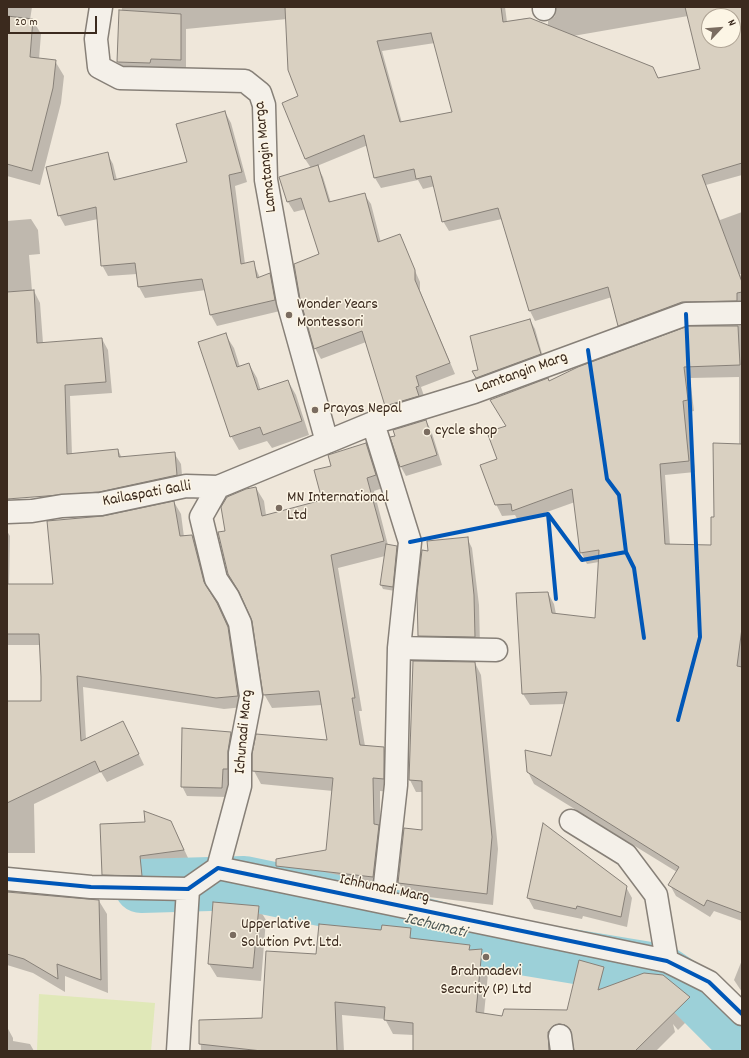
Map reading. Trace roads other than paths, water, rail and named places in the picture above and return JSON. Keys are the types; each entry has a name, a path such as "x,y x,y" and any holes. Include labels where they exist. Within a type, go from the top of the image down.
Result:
{"street":[{"name":"Lamatangin Marga","path":"100,7 96,39 99,67 120,78 245,81 260,93 264,105 266,180 288,302 327,442"},
{"name":"Lamtangin Marg","path":"327,442 373,423 474,392 686,314 742,314"},
{"path":"373,423 410,542 399,648 396,785 383,902"},
{"name":"Kailaspati Galli","path":"7,512 32,511 62,506 101,504 186,486 218,487 327,442"},
{"name":"Ichunadi Marg","path":"218,487 201,517 216,579 228,596 240,624 251,696 240,753 240,786 218,868"},
{"path":"399,648 496,650"},
{"path":"571,821 626,855 656,895 667,961"},
{"path":"7,879 91,887 188,888 218,868"},
{"name":"Ichhunadi Marg","path":"218,868 667,961 709,982 742,1014"},
{"path":"178,1051 188,888"}],"waterway":[{"name":"Icchumati","path":"141,886 244,883 345,904 498,944 661,971 692,992 742,1042"}],"place":[{"name":"Wonder Years Montessori","path":"289,315"},
{"name":"Prayas Nepal","path":"315,410"},
{"name":"cycle shop","path":"427,432"},
{"name":"MN International Ltd","path":"279,508"},
{"name":"Upperlative Solution Pvt. Ltd.","path":"233,935"},
{"name":"Brahmadevi Security (P) Ltd","path":"486,957"}]}
